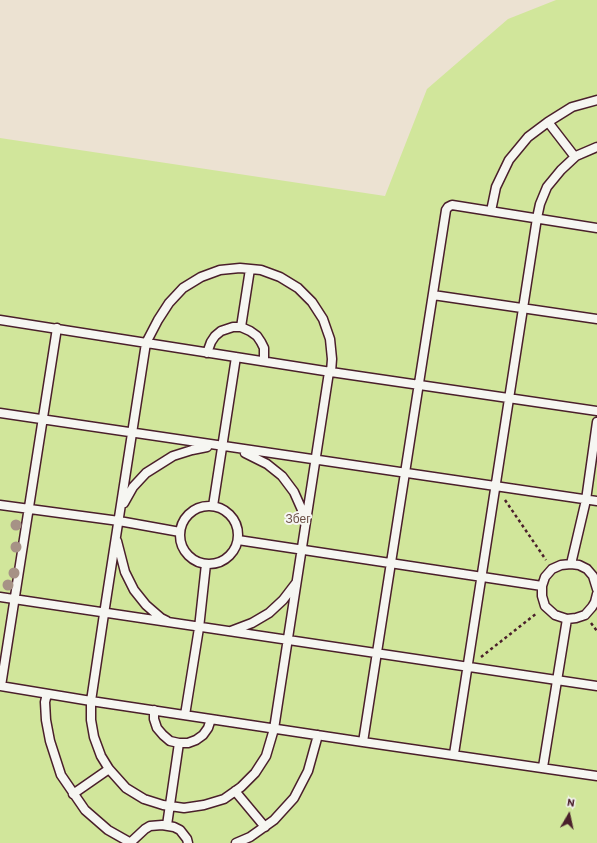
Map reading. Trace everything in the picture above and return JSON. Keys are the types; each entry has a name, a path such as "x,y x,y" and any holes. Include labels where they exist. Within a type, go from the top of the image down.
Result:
{"lane":[{"path":"491,211 496,187 509,160 528,137 572,107 597,100"},
{"path":"548,122 575,157"},
{"path":"454,754 536,218 540,204 548,187 561,170 575,157 597,147"},
{"path":"363,742 446,210 452,205 596,227"},
{"path":"240,268 261,270 280,277 298,288 312,302 323,319 330,339 332,359 274,729 266,756 255,773 241,788 224,798 204,805 184,808 163,805 144,799 126,788 109,769 101,756 94,737 91,720 91,701 146,343 169,303 183,288 201,277 220,270 240,268"},
{"path":"241,327 250,269"},
{"path":"433,295 597,319"},
{"path":"0,320 330,372 597,411"},
{"path":"207,352 210,342 221,331 233,327 241,327 257,336 264,348 264,361"},
{"path":"57,328 1,686 274,729 597,776"},
{"path":"213,506 236,357"},
{"path":"0,413 222,447 597,501"},
{"path":"571,564 586,500 597,422"},
{"path":"121,509 128,495 146,474 173,456 197,448 222,447 250,454 282,476 294,492 306,524"},
{"path":"0,505 119,521 180,532"},
{"path":"213,506 224,510 232,518 237,528 238,540 234,550 227,558 217,563 206,564 195,561 186,554 181,544 180,532 184,521 191,512 201,507 213,506"},
{"path":"116,540 125,572 134,590 146,605 160,618 171,623"},
{"path":"238,540 481,578 542,586"},
{"path":"185,715 199,628 206,564"},
{"path":"597,589 596,583 587,570 571,564 561,565 552,569 545,577 542,586 542,596 545,606 555,615 567,619 585,615 596,602 597,594"},
{"path":"229,631 252,623 269,613 283,600 296,583"},
{"path":"0,597 104,614 229,631 597,686"},
{"path":"542,767 567,619"},
{"path":"47,694 45,702 46,720 50,741 61,775 73,794 86,810 108,830 131,843 140,833 150,826 167,825 180,830 187,839 188,843"},
{"path":"154,710 154,719 157,728 170,741 179,743 188,743 203,735 208,728 211,719"},
{"path":"236,843 250,837 274,820 294,798 308,772 318,735"},
{"path":"167,825 179,743"},
{"path":"73,794 109,769"},
{"path":"235,791 264,826"}],"path":[{"path":"495,487 552,569"},
{"path":"468,667 545,606"}],"green space":[{"name":"Збег","path":"556,0 597,0 597,843 0,843 0,138 385,196 427,89 508,19"}]}
